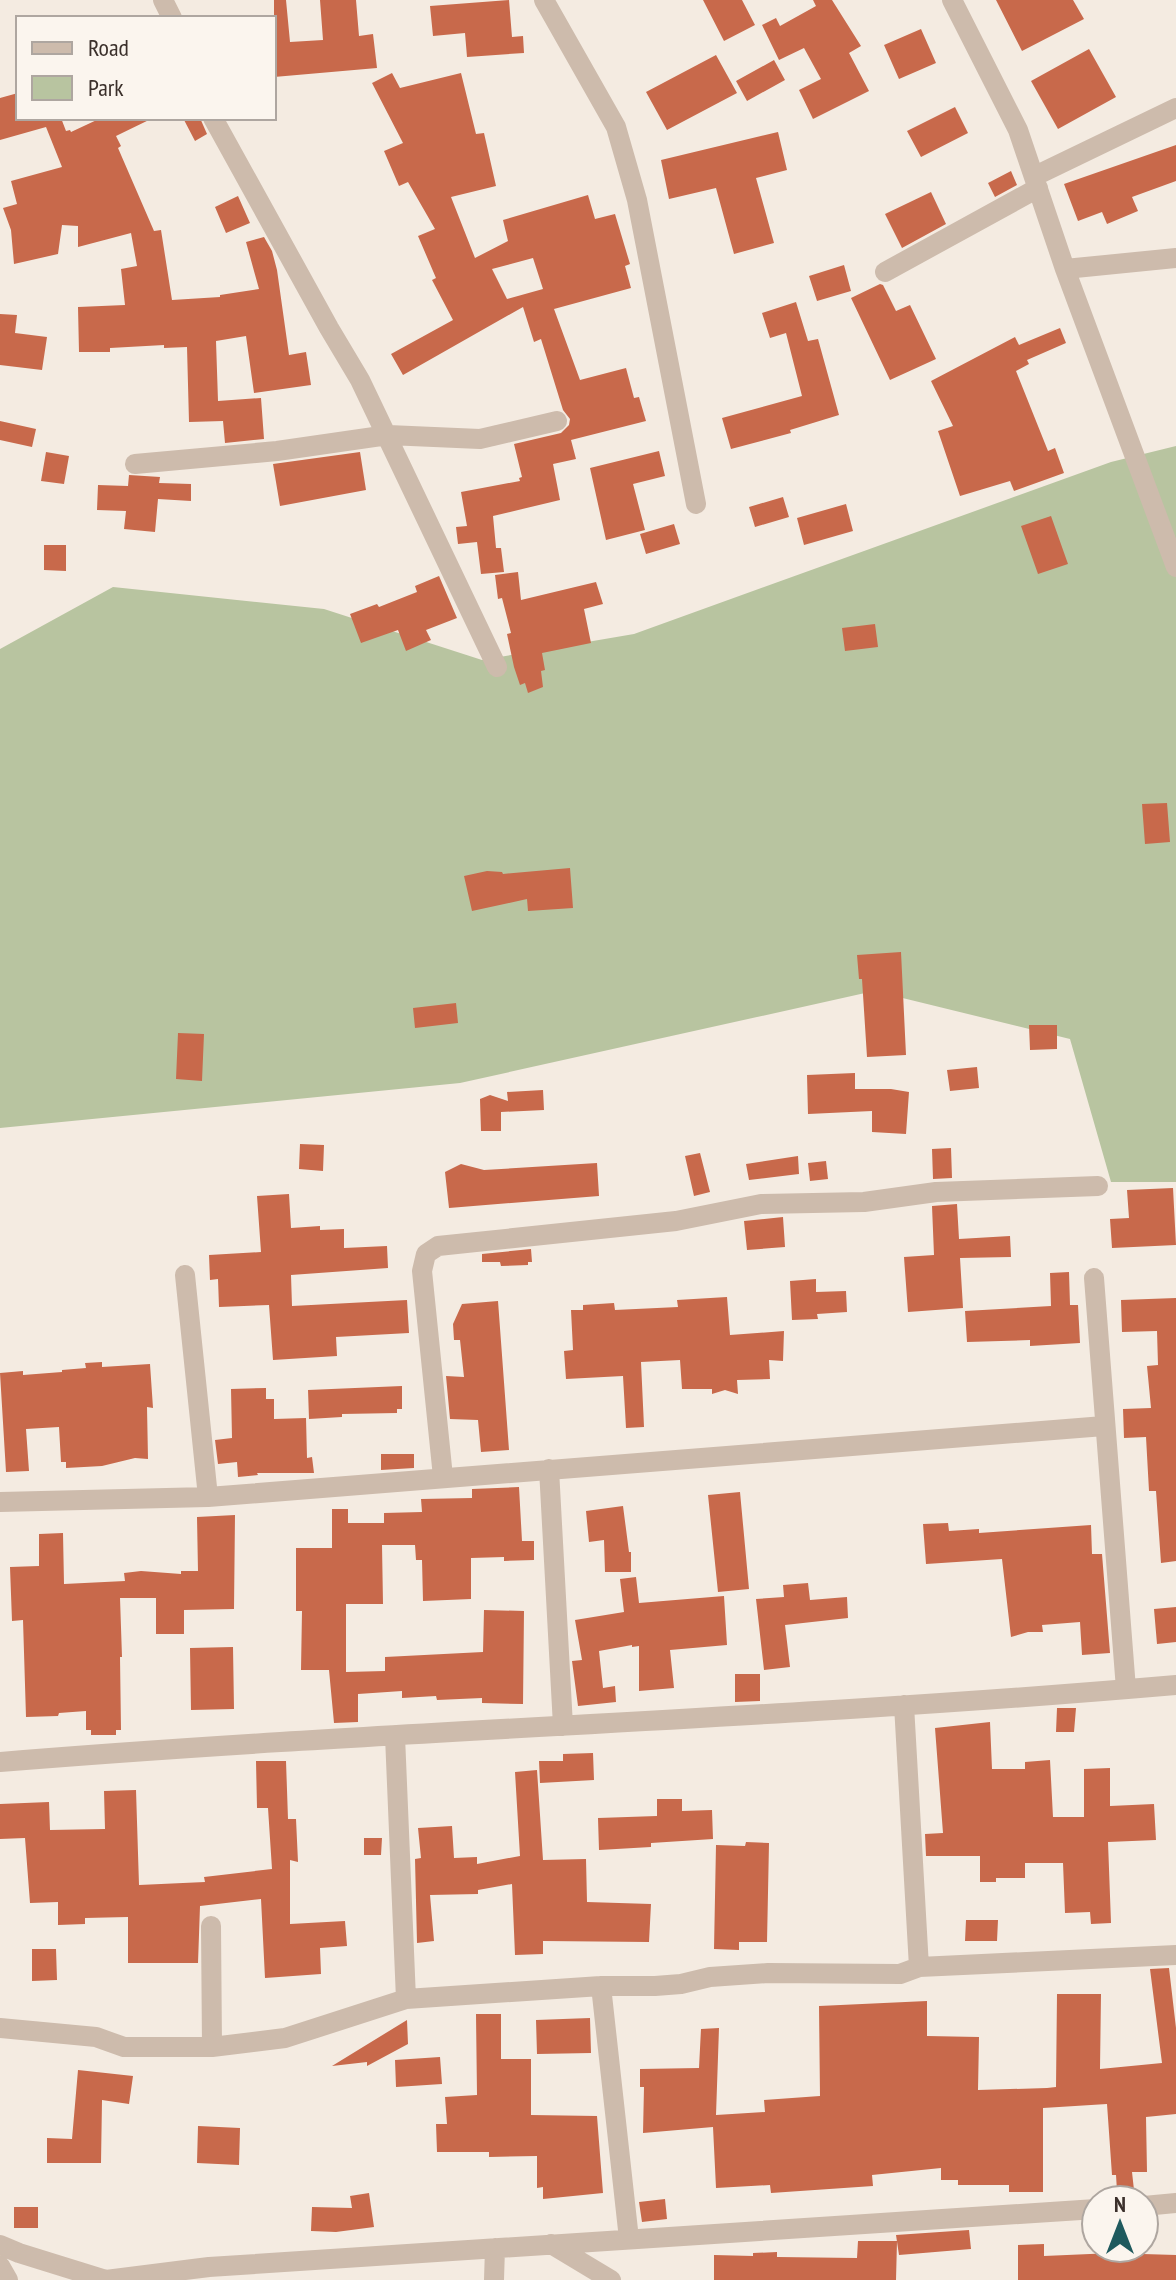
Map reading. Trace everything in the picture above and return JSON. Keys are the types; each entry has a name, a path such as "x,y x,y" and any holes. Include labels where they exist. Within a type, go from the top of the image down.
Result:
{"street":[{"path":"544,0 616,127 637,200 696,504"},
{"path":"952,0 1018,130 1065,269 1176,567"},
{"path":"885,272 1036,182 1176,108"},
{"path":"214,120 388,435 497,667"},
{"path":"1065,269 1176,258"},
{"path":"135,464 277,451 388,435 480,439 557,421"},
{"path":"443,1477 422,1271 426,1254 438,1246 676,1221 761,1204 864,1202 936,1192 1098,1186"},
{"path":"185,1275 208,1497"},
{"path":"1094,1278 1126,1689"},
{"path":"0,1502 208,1497 1104,1426"},
{"path":"549,1469 563,1726"},
{"path":"0,1762 188,1746 904,1705 1176,1685"},
{"path":"904,1705 919,1967"},
{"path":"395,1736 406,1999"},
{"path":"211,1926 212,2047"},
{"path":"0,2028 96,2037 124,2047 212,2047 285,2038 406,1999 681,1984 710,1977 768,1973 900,1974 919,1967 1176,1955"},
{"path":"601,1986 629,2239"},
{"path":"0,2245 106,2280 209,2267 1080,2210"},
{"path":"551,2244 611,2280"},
{"path":"494,2280 495,2248"},
{"path":"0,2266 8,2280"}],"green space":[{"path":"1176,446 1176,1182 1111,1182 1070,1039 874,991 460,1083 0,1128 0,649 113,587 324,609 482,660 634,634 1111,462"}],"building":[{"path":"274,0 286,0 290,42 323,40 320,0 356,0 359,36 373,34 377,68 276,77"},
{"path":"509,0 512,37 523,36 524,53 467,57 465,33 433,36 430,6"},
{"path":"703,0 742,0 755,25 724,41"},
{"path":"813,0 832,0 861,46 849,53 869,91 813,119 799,90 821,79 804,48 779,60 762,25 776,18 780,26 816,6"},
{"path":"996,0 1073,0 1084,19 1022,51"},
{"path":"921,29 936,63 899,79 884,45"},
{"path":"1089,49 1116,97 1058,129 1031,81"},
{"path":"716,55 737,93 667,130 646,92"},
{"path":"774,60 785,80 747,101 736,81"},
{"path":"392,73 400,88 461,73 476,134 484,133 496,186 451,197 475,258 508,241 503,220 588,195 595,219 615,214 630,264 625,266 631,288 554,309 580,380 626,368 634,398 639,397 646,421 571,440 576,459 553,464 560,500 493,516 496,548 501,548 504,572 481,574 477,542 458,544 456,527 467,526 461,492 520,481 522,477 514,444 561,433 569,425 570,419 563,410 541,339 534,342 523,307 403,375 391,354 453,320 432,280 436,278 418,236 435,229 408,182 399,186 384,151 403,143 372,83","holes":["533,258 543,289 507,299 492,269"]},
{"path":"16,94 16,120 62,120 66,131 71,132 97,120 149,120 116,136 121,146 118,148 154,231 161,230 172,300 220,297 259,289 246,242 264,237 277,270 289,355 306,352 311,385 254,393 246,336 216,341 218,401 261,398 264,439 225,443 223,421 189,422 187,347 164,348 164,345 110,348 110,352 79,352 78,307 125,305 121,269 137,266 131,233 78,247 78,226 62,225 58,254 14,264 11,230 3,208 17,204 11,181 62,167 46,127 0,140 0,98"},
{"path":"955,107 968,133 921,157 907,131"},
{"path":"184,120 201,120 207,134 195,141"},
{"path":"778,132 787,170 756,178 774,243 734,254 716,188 669,199 661,160"},
{"path":"1176,145 1176,181 1132,197 1138,211 1107,224 1102,212 1078,221 1064,184"},
{"path":"1011,171 1017,185 995,197 988,183"},
{"path":"931,192 946,224 902,248 885,214"},
{"path":"238,196 250,223 226,233 215,207"},
{"path":"844,265 851,291 817,301 809,276"},
{"path":"880,284 896,311 910,305 936,359 890,380 851,298"},
{"path":"796,302 808,341 818,339 839,415 790,430 791,433 731,449 722,418 802,396 786,333 770,338 762,313"},
{"path":"0,314 17,315 15,333 47,337 42,370 0,365"},
{"path":"1060,328 1066,343 1027,360 1029,364 1016,371 1048,451 1055,448 1064,473 1014,491 1010,481 960,496 938,431 953,426 931,381 1015,337 1019,345"},
{"path":"0,421 36,429 32,447 0,440"},
{"path":"659,451 665,476 633,484 645,530 606,540 590,468"},
{"path":"46,452 69,456 64,484 41,481"},
{"path":"360,452 366,490 280,506 273,464"},
{"path":"129,475 160,477 159,483 191,484 191,501 158,499 155,532 124,529 126,511 97,510 98,485 128,486"},
{"path":"783,497 789,517 755,527 749,507"},
{"path":"846,504 853,531 804,545 797,518"},
{"path":"1051,516 1068,564 1038,574 1021,526"},
{"path":"674,524 680,544 646,554 640,534"},
{"path":"44,545 66,545 66,571 44,570"},
{"path":"518,572 521,600 596,582 603,604 584,609 591,643 542,653 545,670 541,671 543,687 528,693 525,683 520,685 514,667 507,634 511,633 502,598 498,599 495,575"},
{"path":"439,576 457,618 426,630 431,640 406,651 398,630 361,643 350,614 417,592 415,586"},
{"path":"875,624 878,647 845,651 842,628"},
{"path":"1167,803 1170,842 1145,844 1142,804"},
{"path":"570,868 573,908 528,911 527,899 472,911 464,876 487,871 503,874"},
{"path":"901,952 906,1055 867,1057 862,979 859,979 857,955"},
{"path":"456,1003 458,1023 415,1028 413,1008"},
{"path":"1029,1025 1057,1025 1057,1049 1030,1050"},
{"path":"178,1033 204,1034 202,1081 176,1079"},
{"path":"977,1067 979,1088 950,1091 947,1070"},
{"path":"855,1073 855,1089 909,1092 906,1134 872,1132 872,1111 808,1114 807,1075"},
{"path":"543,1090 544,1110 501,1112 501,1131 481,1131 480,1099 490,1095 508,1101 507,1092"},
{"path":"300,1144 324,1145 323,1171 299,1169"},
{"path":"951,1148 952,1178 933,1179 932,1149"},
{"path":"700,1153 710,1192 694,1196 685,1156"},
{"path":"798,1156 799,1174 749,1180 746,1164"},
{"path":"826,1161 828,1179 810,1181 808,1163"},
{"path":"597,1163 599,1196 449,1208 445,1172 461,1164 484,1170"},
{"path":"1173,1188 1176,1245 1112,1248 1110,1219 1129,1218 1127,1190"},
{"path":"289,1194 291,1228 320,1226 320,1230 344,1229 344,1248 387,1246 388,1268 291,1275 292,1306 407,1300 409,1333 336,1337 337,1356 273,1360 269,1305 219,1307 218,1279 210,1280 209,1255 261,1252 257,1196"},
{"path":"957,1204 959,1239 1010,1236 1011,1257 960,1258 963,1308 908,1312 904,1257 934,1255 932,1206"},
{"path":"783,1217 785,1247 747,1250 744,1221"},
{"path":"531,1249 532,1262 528,1265 501,1266 500,1262 482,1262 482,1254"},
{"path":"1069,1272 1070,1305 1078,1305 1080,1343 1030,1346 1030,1340 967,1342 965,1311 1051,1306 1050,1273"},
{"path":"816,1279 816,1292 846,1291 847,1312 817,1314 818,1319 792,1320 790,1281"},
{"path":"727,1297 730,1335 784,1331 783,1361 769,1360 770,1379 737,1380 738,1394 725,1390 712,1394 712,1389 682,1389 680,1360 641,1362 644,1427 626,1428 623,1376 566,1379 564,1351 573,1350 571,1310 583,1310 583,1305 614,1303 615,1310 678,1307 677,1300"},
{"path":"1176,1298 1176,1561 1161,1563 1156,1491 1149,1491 1146,1437 1124,1438 1123,1409 1151,1408 1147,1366 1158,1365 1157,1331 1122,1332 1121,1300"},
{"path":"498,1301 509,1450 481,1452 478,1420 450,1419 446,1376 464,1377 460,1340 454,1340 453,1324 462,1304"},
{"path":"102,1362 102,1367 150,1364 153,1408 147,1407 148,1459 135,1458 102,1466 66,1468 66,1462 61,1462 59,1427 26,1429 29,1471 6,1472 0,1373 62,1372 86,1368 85,1363"},
{"path":"402,1386 402,1409 397,1409 397,1413 342,1414 342,1417 309,1419 308,1390"},
{"path":"266,1388 266,1399 274,1399 274,1419 306,1418 307,1458 312,1457 314,1473 257,1473 238,1477 237,1462 218,1464 215,1440 232,1438 231,1389"},
{"path":"381,1454 414,1454 414,1468 381,1470"},
{"path":"519,1487 522,1541 534,1541 534,1560 471,1558 471,1599 423,1601 422,1560 416,1560 415,1545 382,1545 383,1604 346,1604 346,1672 385,1671 385,1657 483,1652 484,1610 524,1611 523,1704 482,1703 482,1698 402,1698 402,1691 358,1694 358,1722 334,1723 329,1670 301,1670 302,1611 296,1611 296,1548 332,1548 332,1509 348,1509 348,1523 384,1523 384,1513 422,1512 421,1499 472,1498 472,1489"},
{"path":"740,1492 749,1589 718,1592 708,1495"},
{"path":"623,1506 631,1552 631,1572 605,1572 604,1540 589,1542 586,1511"},
{"path":"235,1515 234,1609 184,1610 184,1634 156,1634 156,1598 120,1598 121,1730 116,1730 116,1735 91,1735 91,1730 86,1730 86,1711 26,1717 23,1620 12,1621 10,1567 39,1566 39,1534 63,1533 64,1584 125,1581 124,1573 181,1574 181,1571 198,1571 197,1517"},
{"path":"948,1523 949,1531 979,1529 979,1533 1091,1525 1092,1554 1102,1554 1110,1653 1082,1655 1080,1622 1042,1625 1043,1632 1011,1637 1002,1559 926,1564 923,1524"},
{"path":"636,1577 639,1603 724,1596 727,1645 670,1650 674,1688 639,1691 639,1646 599,1651 603,1688 615,1686 616,1702 578,1706 572,1661 582,1660 575,1620 624,1612 620,1579"},
{"path":"808,1583 810,1600 847,1597 848,1618 785,1625 790,1667 764,1670 756,1599 784,1597 783,1585"},
{"path":"1176,1607 1176,1642 1157,1644 1154,1609"},
{"path":"233,1647 234,1709 191,1710 190,1648"},
{"path":"735,1674 760,1674 760,1701 735,1702"},
{"path":"1057,1708 1076,1708 1074,1732 1056,1732"},
{"path":"990,1722 992,1769 1025,1769 1025,1762 1050,1760 1053,1817 1084,1817 1084,1769 1110,1768 1110,1806 1154,1804 1156,1840 1108,1842 1111,1923 1091,1924 1090,1912 1065,1913 1063,1863 1025,1863 1025,1878 996,1878 996,1882 980,1882 980,1856 926,1856 925,1834 943,1833 935,1728"},
{"path":"593,1753 594,1780 540,1783 539,1761 563,1761 563,1754"},
{"path":"256,1761 286,1761 288,1819 296,1819 298,1862 290,1860 290,1924 345,1921 347,1946 320,1948 321,1974 265,1978 261,1899 200,1906 198,1963 128,1963 128,1917 85,1918 85,1924 58,1925 58,1902 30,1903 25,1838 0,1839 0,1804 49,1802 50,1830 105,1829 104,1791 136,1790 139,1885 205,1882 204,1877 272,1869 268,1808 257,1808"},
{"path":"537,1770 543,1860 586,1859 587,1902 651,1904 649,1942 543,1941 543,1954 515,1955 512,1884 478,1890 478,1894 430,1895 434,1941 417,1943 415,1859 421,1858 418,1828 452,1826 454,1858 477,1857 477,1864 520,1856 515,1772"},
{"path":"657,1799 682,1799 682,1811 712,1810 713,1839 599,1850 598,1818 657,1816"},
{"path":"364,1838 382,1838 381,1855 364,1855"},
{"path":"746,1842 769,1843 767,1942 739,1942 739,1950 714,1949 716,1845 745,1846"},
{"path":"966,1920 998,1920 997,1941 965,1941"},
{"path":"32,1949 56,1949 57,1980 32,1981"},
{"path":"1169,1968 1176,2028 1176,2114 1146,2117 1147,2172 1132,2172 1133,2184 1117,2184 1116,2175 1112,2175 1107,2104 1043,2108 1043,2192 1009,2192 1009,2185 958,2185 958,2180 941,2180 941,2168 872,2175 873,2186 771,2193 770,2185 716,2188 713,2127 643,2133 644,2087 640,2087 640,2069 699,2068 701,2029 719,2028 716,2115 765,2112 764,2100 820,2096 819,2006 927,2001 927,2036 979,2037 978,2090 1047,2088 1056,2087 1057,1994 1101,1994 1100,2069 1162,2063 1150,1969"},
{"path":"476,2014 501,2014 501,2059 531,2059 531,2115 597,2116 603,2193 543,2199 543,2187 537,2188 537,2156 489,2157 489,2152 437,2152 436,2124 447,2124 445,2097 477,2095"},
{"path":"590,2018 591,2053 537,2054 536,2020"},
{"path":"407,2020 408,2044 367,2066 367,2062 332,2066"},
{"path":"440,2057 442,2084 396,2087 395,2060"},
{"path":"78,2070 133,2076 129,2104 102,2100 101,2163 47,2163 47,2138 72,2139"},
{"path":"198,2126 240,2128 239,2165 197,2163"},
{"path":"369,2193 374,2227 336,2232 311,2231 312,2207 352,2208 350,2196"},
{"path":"665,2199 667,2219 642,2222 639,2202"},
{"path":"14,2207 38,2207 38,2228 14,2228"},
{"path":"969,2230 971,2249 899,2255 896,2235"},
{"path":"858,2241 897,2241 896,2280 714,2280 714,2255 753,2256 753,2253 777,2252 777,2257 857,2258"},
{"path":"1044,2244 1044,2256 1080,2254 1080,2264 1160,2264 1160,2255 1176,2255 1176,2280 1018,2280 1018,2245"}]}
